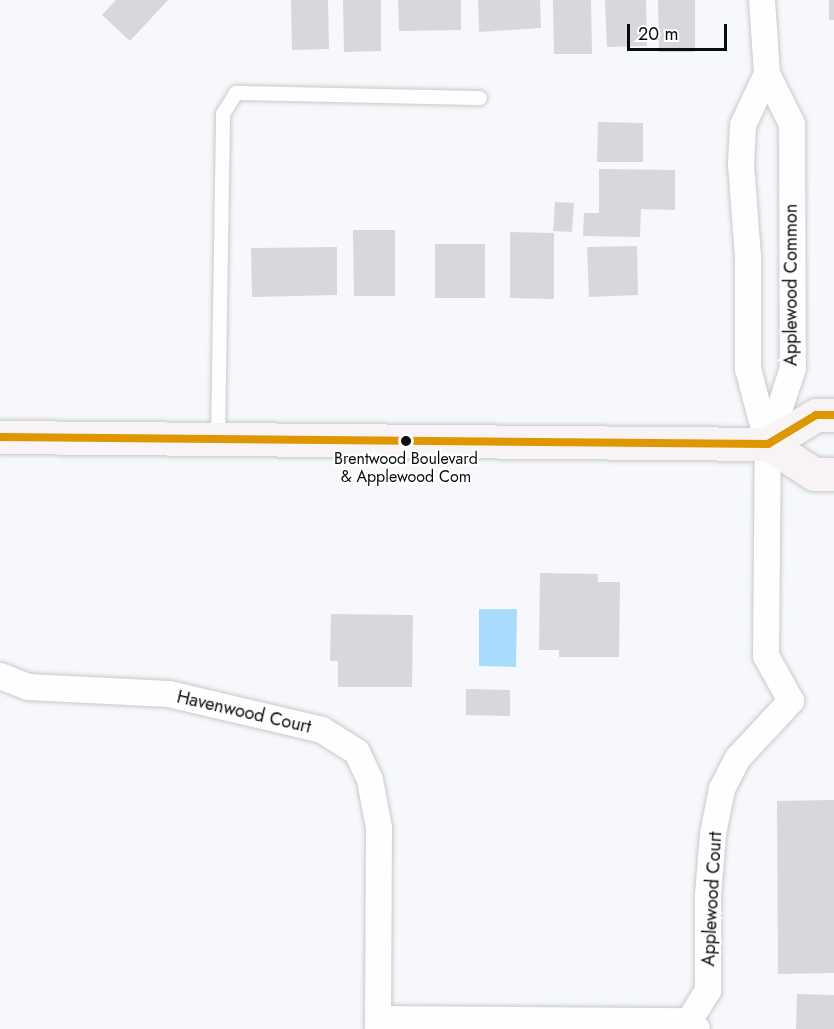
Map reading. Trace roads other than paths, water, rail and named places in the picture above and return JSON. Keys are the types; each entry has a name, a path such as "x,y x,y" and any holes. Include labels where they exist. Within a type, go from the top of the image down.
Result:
{"main road":[{"path":"0,437 768,444 816,415 834,415"},
{"path":"768,444 814,474 834,474"}],"street":[{"name":"Applewood Common","path":"762,0 767,74 792,124 793,368 768,444"},
{"name":"Applewood Common","path":"767,74 743,125 741,164 748,257 748,369 768,444"},
{"name":"Applewood Court","path":"693,1025 708,991 708,895 713,834 722,789 738,758 791,701 766,656 768,444"},
{"name":"Havenwood Court","path":"0,676 29,687 169,694 322,730 357,752 370,780 379,828 378,1024 693,1025"}],"lane":[{"path":"218,438 223,114 236,93 480,98"}],"water":[{"path":"479,609 517,609 516,667 479,666"}],"place":[{"name":"Brentwood Boulevard & Applewood Com","path":"406,441"}]}
